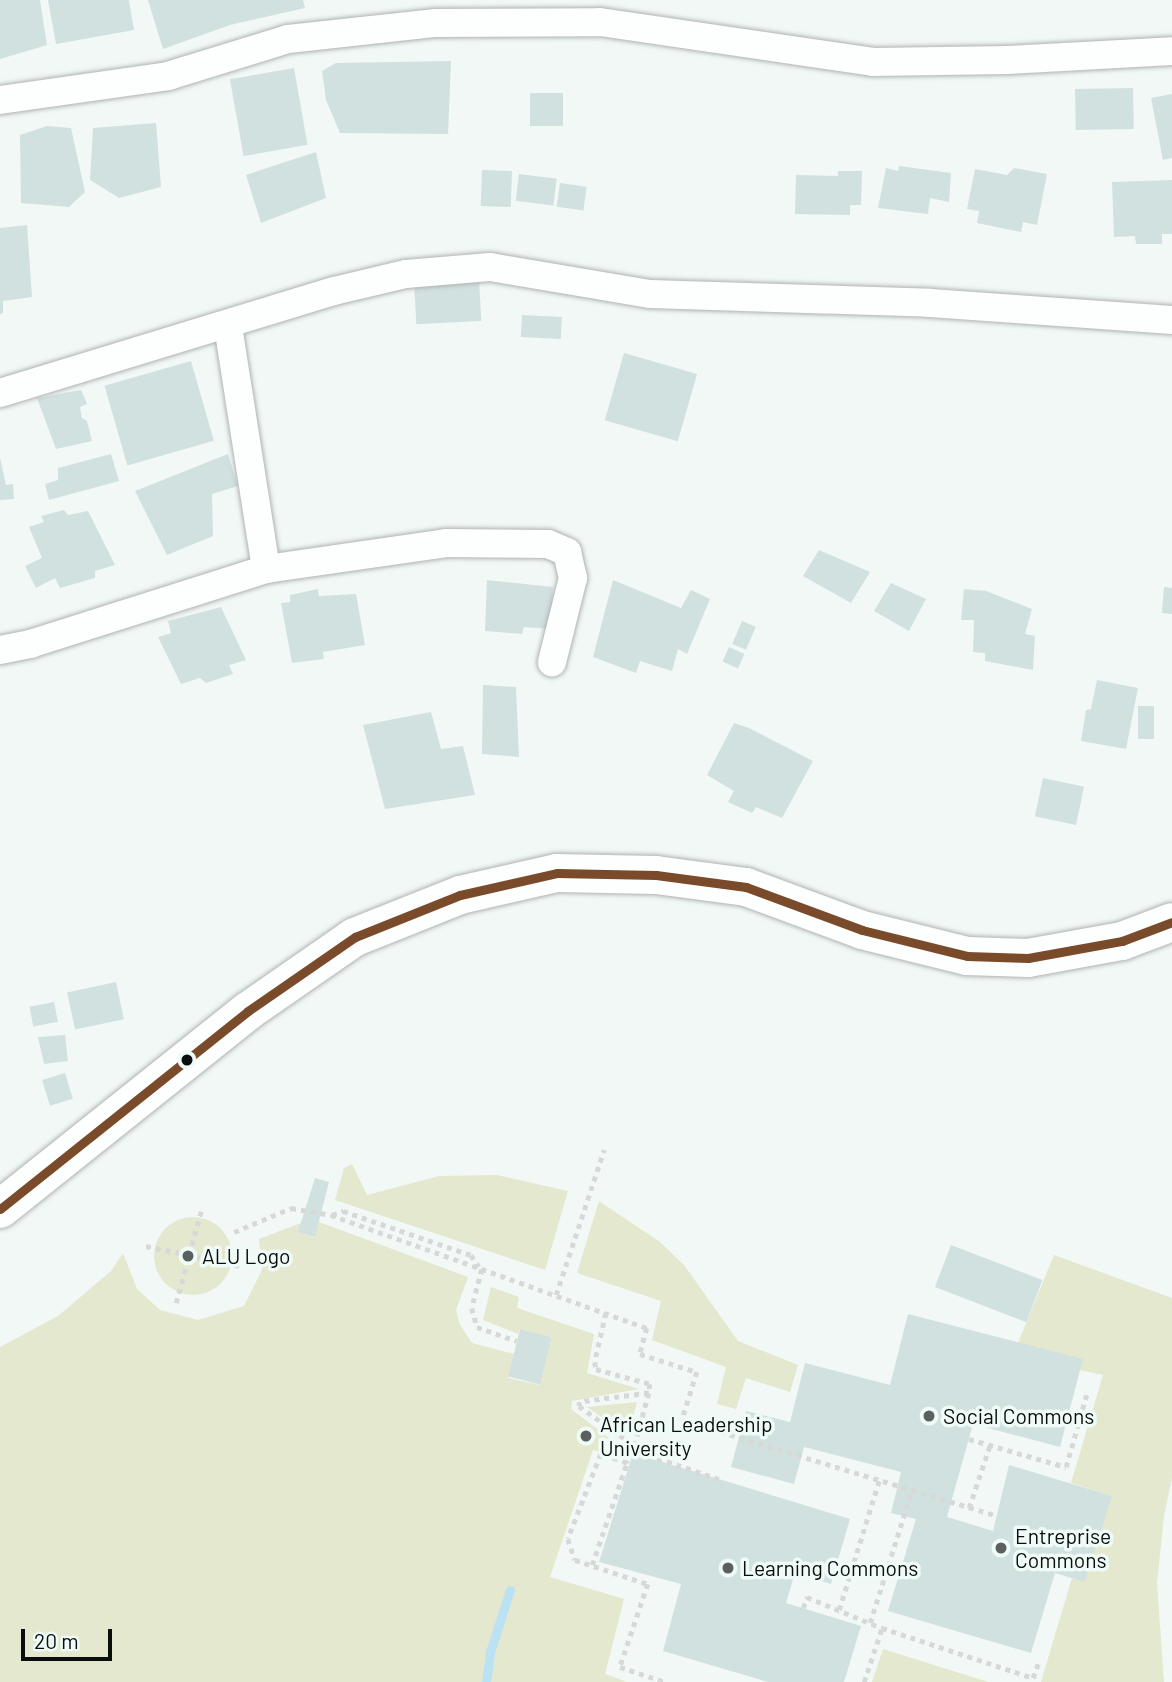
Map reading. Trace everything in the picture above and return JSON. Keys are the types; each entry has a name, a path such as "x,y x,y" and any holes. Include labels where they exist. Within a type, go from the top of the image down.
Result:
{"main road":[{"path":"0,1209 248,1011 355,937 460,895 557,873 656,875 746,887 862,930 967,956 1028,958 1122,941 1172,922"}],"street":[{"path":"0,100 168,76 288,38 436,23 600,22 873,62 1009,60 1172,51"},
{"path":"0,393 228,326 334,291 406,274 489,267 650,294 930,303 1172,320"},
{"path":"228,326 266,569"},
{"path":"0,650 30,644 266,569 446,543 548,544 567,552 573,578 552,662"}],"path":[{"path":"556,1295 604,1150"},
{"path":"234,1232 291,1208 331,1215 647,1328 640,1354 697,1372 682,1420 997,1516"},
{"path":"176,1303 201,1211"},
{"path":"146,1246 240,1266"},
{"path":"481,1268 472,1308 477,1327 517,1341"},
{"path":"592,1565 628,1463 628,1451 635,1445 650,1384 596,1369 595,1362 606,1313"},
{"path":"649,1393 580,1402 579,1406 648,1455 719,1479"},
{"path":"969,1439 1066,1467 1087,1393"},
{"path":"969,1508 990,1445"},
{"path":"628,1463 601,1454 568,1539 575,1560 648,1584 620,1667 665,1682"},
{"path":"839,1610 879,1481"},
{"path":"870,1623 912,1490"},
{"path":"803,1608 807,1597 882,1628 1033,1678 1039,1661"},
{"path":"864,1682 882,1628"}],"green space":[{"path":"352,1164 367,1195 439,1176 497,1175 568,1191 545,1270 335,1200 344,1168"},
{"path":"599,1201 660,1242 684,1265 738,1341 798,1365 790,1392 746,1378 736,1409 717,1404 726,1367 652,1340 661,1301 577,1273"},
{"path":"193,1217 208,1220 220,1229 229,1241 232,1256 229,1271 220,1283 208,1292 193,1295 178,1292 166,1283 157,1271 154,1256 157,1241 166,1229 178,1220"},
{"path":"319,1222 468,1277 456,1310 460,1325 472,1343 514,1354 508,1378 540,1385 552,1337 520,1329 518,1334 483,1320 491,1287 519,1297 517,1308 594,1334 587,1373 639,1389 572,1401 571,1409 624,1449 623,1456 593,1450 550,1577 624,1599 605,1674 627,1682 0,1682 0,1347 58,1316 111,1271 123,1253 137,1289 160,1310 198,1320 244,1306 262,1270 259,1239 301,1223 299,1232 314,1237"},
{"path":"1054,1255 1172,1298 1172,1478 1164,1516 1157,1583 1164,1682 1041,1682 1072,1578 1085,1582 1111,1496 1071,1483 1103,1375 1080,1370 1018,1343"},
{"path":"637,1402 628,1435 587,1407"},
{"path":"883,1649 988,1682 872,1682"}],"building":[{"path":"0,0 40,0 47,45 0,59"},
{"path":"48,0 129,0 134,30 56,44"},
{"path":"148,0 303,0 305,8 230,25 163,49"},
{"path":"451,61 448,134 340,133 326,100 322,71 336,63"},
{"path":"294,68 308,145 244,156 230,79"},
{"path":"1133,88 1134,129 1076,130 1075,89"},
{"path":"530,93 563,93 563,126 530,126"},
{"path":"1172,94 1172,158 1163,160 1151,98"},
{"path":"156,123 161,187 119,198 90,180 93,128"},
{"path":"47,126 71,128 85,192 69,207 21,203 20,135"},
{"path":"316,152 326,198 261,223 246,175"},
{"path":"899,166 951,173 949,202 930,198 928,214 878,208 886,168 898,171"},
{"path":"1014,168 1047,174 1037,225 1023,222 1021,232 977,223 979,211 967,209 975,169 1007,175"},
{"path":"482,170 512,171 511,207 481,206"},
{"path":"838,171 862,171 861,205 850,205 850,215 795,214 796,175 838,176"},
{"path":"519,174 557,179 553,205 516,201"},
{"path":"1172,180 1172,234 1162,234 1162,244 1136,244 1135,236 1114,237 1112,182"},
{"path":"560,183 587,187 583,211 557,207"},
{"path":"27,225 32,297 3,301 3,313 0,314 0,228"},
{"path":"479,278 481,321 416,324 414,281"},
{"path":"522,315 562,317 561,339 521,337"},
{"path":"624,353 697,374 678,441 605,420"},
{"path":"191,361 214,441 127,466 104,386"},
{"path":"81,390 87,404 80,407 82,418 87,421 92,441 56,449 37,398"},
{"path":"111,454 119,481 49,500 45,484 58,480 58,468"},
{"path":"228,454 238,486 212,494 213,536 167,555 135,491"},
{"path":"0,458 6,485 13,484 14,499 0,500"},
{"path":"64,510 68,515 88,511 115,565 95,571 95,578 60,588 55,578 36,588 25,566 42,558 29,527 44,522 41,516"},
{"path":"819,550 870,572 851,603 803,576"},
{"path":"487,580 553,587 551,629 524,627 522,634 485,631"},
{"path":"613,580 681,608 691,590 710,599 687,654 678,649 672,671 640,661 636,673 593,657"},
{"path":"891,583 926,599 909,631 874,611"},
{"path":"1164,587 1172,588 1172,614 1162,613"},
{"path":"318,589 319,596 356,594 365,645 323,652 324,659 292,663 281,603 290,602 290,595"},
{"path":"964,589 986,591 1032,609 1025,634 1035,636 1033,670 985,661 985,653 973,652 974,620 961,620"},
{"path":"221,607 246,660 229,665 233,674 206,683 200,678 181,684 158,637 171,633 168,621"},
{"path":"742,621 756,627 746,650 732,644"},
{"path":"729,647 745,654 738,669 722,662"},
{"path":"1097,680 1138,688 1126,749 1081,741 1086,710 1091,709"},
{"path":"483,685 516,687 519,757 482,754"},
{"path":"1138,706 1154,706 1154,739 1138,739"},
{"path":"431,712 441,749 463,746 475,795 385,809 363,725"},
{"path":"734,723 813,761 782,818 756,807 752,813 728,802 734,791 707,775"},
{"path":"1043,778 1084,787 1076,825 1035,816"},
{"path":"116,982 124,1019 75,1030 67,992"},
{"path":"54,1002 58,1022 33,1026 29,1007"},
{"path":"65,1035 68,1061 44,1064 38,1037"},
{"path":"65,1073 73,1099 50,1106 42,1080"},
{"path":"315,1178 329,1182 315,1237 298,1232"},
{"path":"951,1245 1042,1280 1026,1322 935,1287"},
{"path":"908,1314 1083,1359 1060,1447 973,1424 947,1517 993,1531 1009,1465 1112,1496 1085,1582 1055,1573 1031,1653 888,1611 916,1519 891,1513 901,1472 804,1447 794,1484 731,1467 746,1411 790,1422 805,1363 890,1385"},
{"path":"520,1329 552,1337 540,1385 508,1377"},
{"name":"Learning Commons","path":"633,1453 850,1519 831,1584 795,1573 786,1603 861,1626 844,1682 768,1682 663,1651 681,1584 599,1562"}],"waterway":[{"path":"486,1682 490,1652 510,1590"}],"transit line":[{"path":"0,1209 248,1011 355,937 460,895 557,873 656,875 746,887 862,930 967,956 1028,958 1122,941 1172,922"}],"place":[{"name":"ALU Logo","path":"188,1256"},
{"name":"Social Commons","path":"929,1416"},
{"name":"African Leadership University","path":"586,1436"},
{"name":"Entreprise Commons","path":"1001,1548"},
{"name":"Learning Commons","path":"728,1568"}]}
